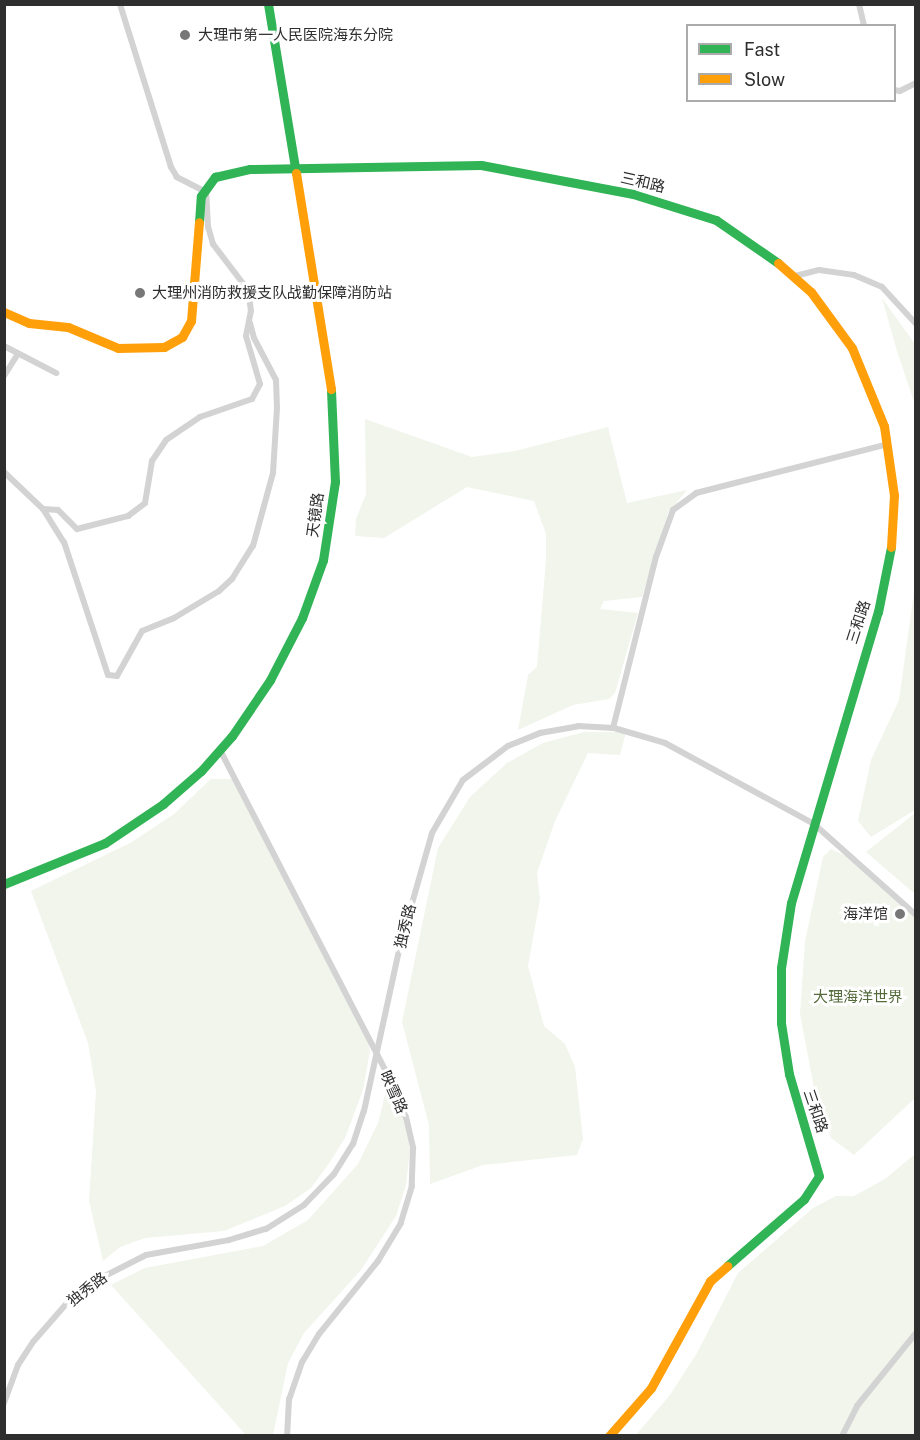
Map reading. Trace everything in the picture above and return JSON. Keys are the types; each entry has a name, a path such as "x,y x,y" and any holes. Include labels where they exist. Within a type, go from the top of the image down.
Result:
{"street":[{"path":"120,4 174,173 204,189"},
{"name":"天镜路","path":"4,884 71,860 128,830 183,788 220,750 259,699 293,636 320,571 333,506 335,451 331,388 268,4"},
{"path":"859,4 864,24"},
{"path":"896,90 900,91 915,82"},
{"name":"三和路","path":"204,189 215,177 232,171 481,165 633,194 716,220 765,250 795,276 832,318 852,348 870,386 888,444 894,495 892,554 790,903 781,968 781,1023 789,1074 819,1176 804,1199 710,1281 651,1388 609,1436"},
{"path":"4,312 29,323 68,327 118,348 147,350 174,343 191,321 204,189"},
{"path":"43,509 58,510 77,529 118,520 141,507 146,500 152,461 166,440 200,417 257,395 261,379 248,345 248,290 210,236 204,189"},
{"path":"795,276 819,270 854,275 882,287 915,324"},
{"path":"4,472 43,509 70,555 108,675 117,676 142,631 174,618 219,591 232,579 253,546 273,473 277,396 276,380 254,338 249,319"},
{"path":"4,346 17,355 56,373"},
{"path":"4,376 17,355"},
{"path":"613,728 656,557 673,510 696,493 888,444"},
{"name":"独秀路","path":"4,1403 18,1365 33,1342 67,1303 93,1282 122,1265 159,1251 229,1240 266,1229 312,1199 334,1174 353,1144 377,1055 417,880 435,825 452,794 483,761 518,741 567,727 613,728 681,750 814,824 915,915"},
{"name":"映雪路","path":"220,750 377,1055 411,1134 414,1163 411,1194 386,1250 302,1362 290,1399 287,1436"},
{"path":"842,1436 857,1406 915,1333"}],"green space":[{"path":"882,298 915,344 915,405 897,351"},
{"path":"365,419 472,457 515,451 608,427 627,503 687,490 668,513 642,597 604,601 600,609 638,613 615,693 609,699 573,705 518,730 528,675 537,667 546,560 546,534 534,501 467,487 384,538 355,536 356,519 366,494"},
{"path":"915,585 915,810 871,837 858,821 871,760 899,700"},
{"path":"584,732 626,732 620,755 588,753 555,821 537,873 540,899 528,966 544,1026 565,1044 575,1067 583,1139 577,1155 483,1165 430,1184 429,1125 402,1022 438,848 470,797 507,763 543,743"},
{"path":"211,779 233,779 364,1024 370,1051 363,1090 345,1138 330,1162 311,1188 285,1206 224,1231 145,1238 120,1247 103,1261 89,1201 96,1091 88,1043 31,891 132,842 174,814"},
{"path":"915,813 915,894 866,852"},
{"name":"大理海洋世界","path":"831,849 846,856 915,918 915,1098 854,1155 831,1138 815,1093 800,1014 805,941 823,857"},
{"path":"391,1089 406,1118 410,1150 406,1185 396,1216 361,1270 304,1333 288,1363 273,1435 246,1435 111,1285 145,1268 263,1246 308,1220 358,1164 378,1123 386,1091"},
{"path":"915,1154 915,1435 635,1436 670,1395 697,1353 738,1273 813,1208 836,1196 854,1196 885,1179"}],"traffic: fast":[{"path":"268,4 296,173"},
{"path":"199,222 201,196 215,177 250,169 481,165 633,194 716,220 778,263"},
{"path":"4,884 105,843 163,804 201,771 232,736 270,680 302,618 323,560 335,482 331,389"},
{"path":"727,1266 804,1199 819,1176 789,1074 781,1023 781,968 791,903 878,612 891,547"}],"traffic: slow":[{"path":"296,173 331,389"},
{"path":"4,312 29,323 68,327 118,348 164,347 182,337 191,321 199,222"},
{"path":"778,263 811,292 852,348 884,426 894,495 891,547"},
{"path":"609,1436 651,1388 710,1281 727,1266"}],"place":[{"name":"大理市第一人民医院海东分院","path":"185,35"},
{"name":"大理州消防救援支队战勤保障消防站","path":"140,293"},
{"name":"海洋馆","path":"900,914"}]}
